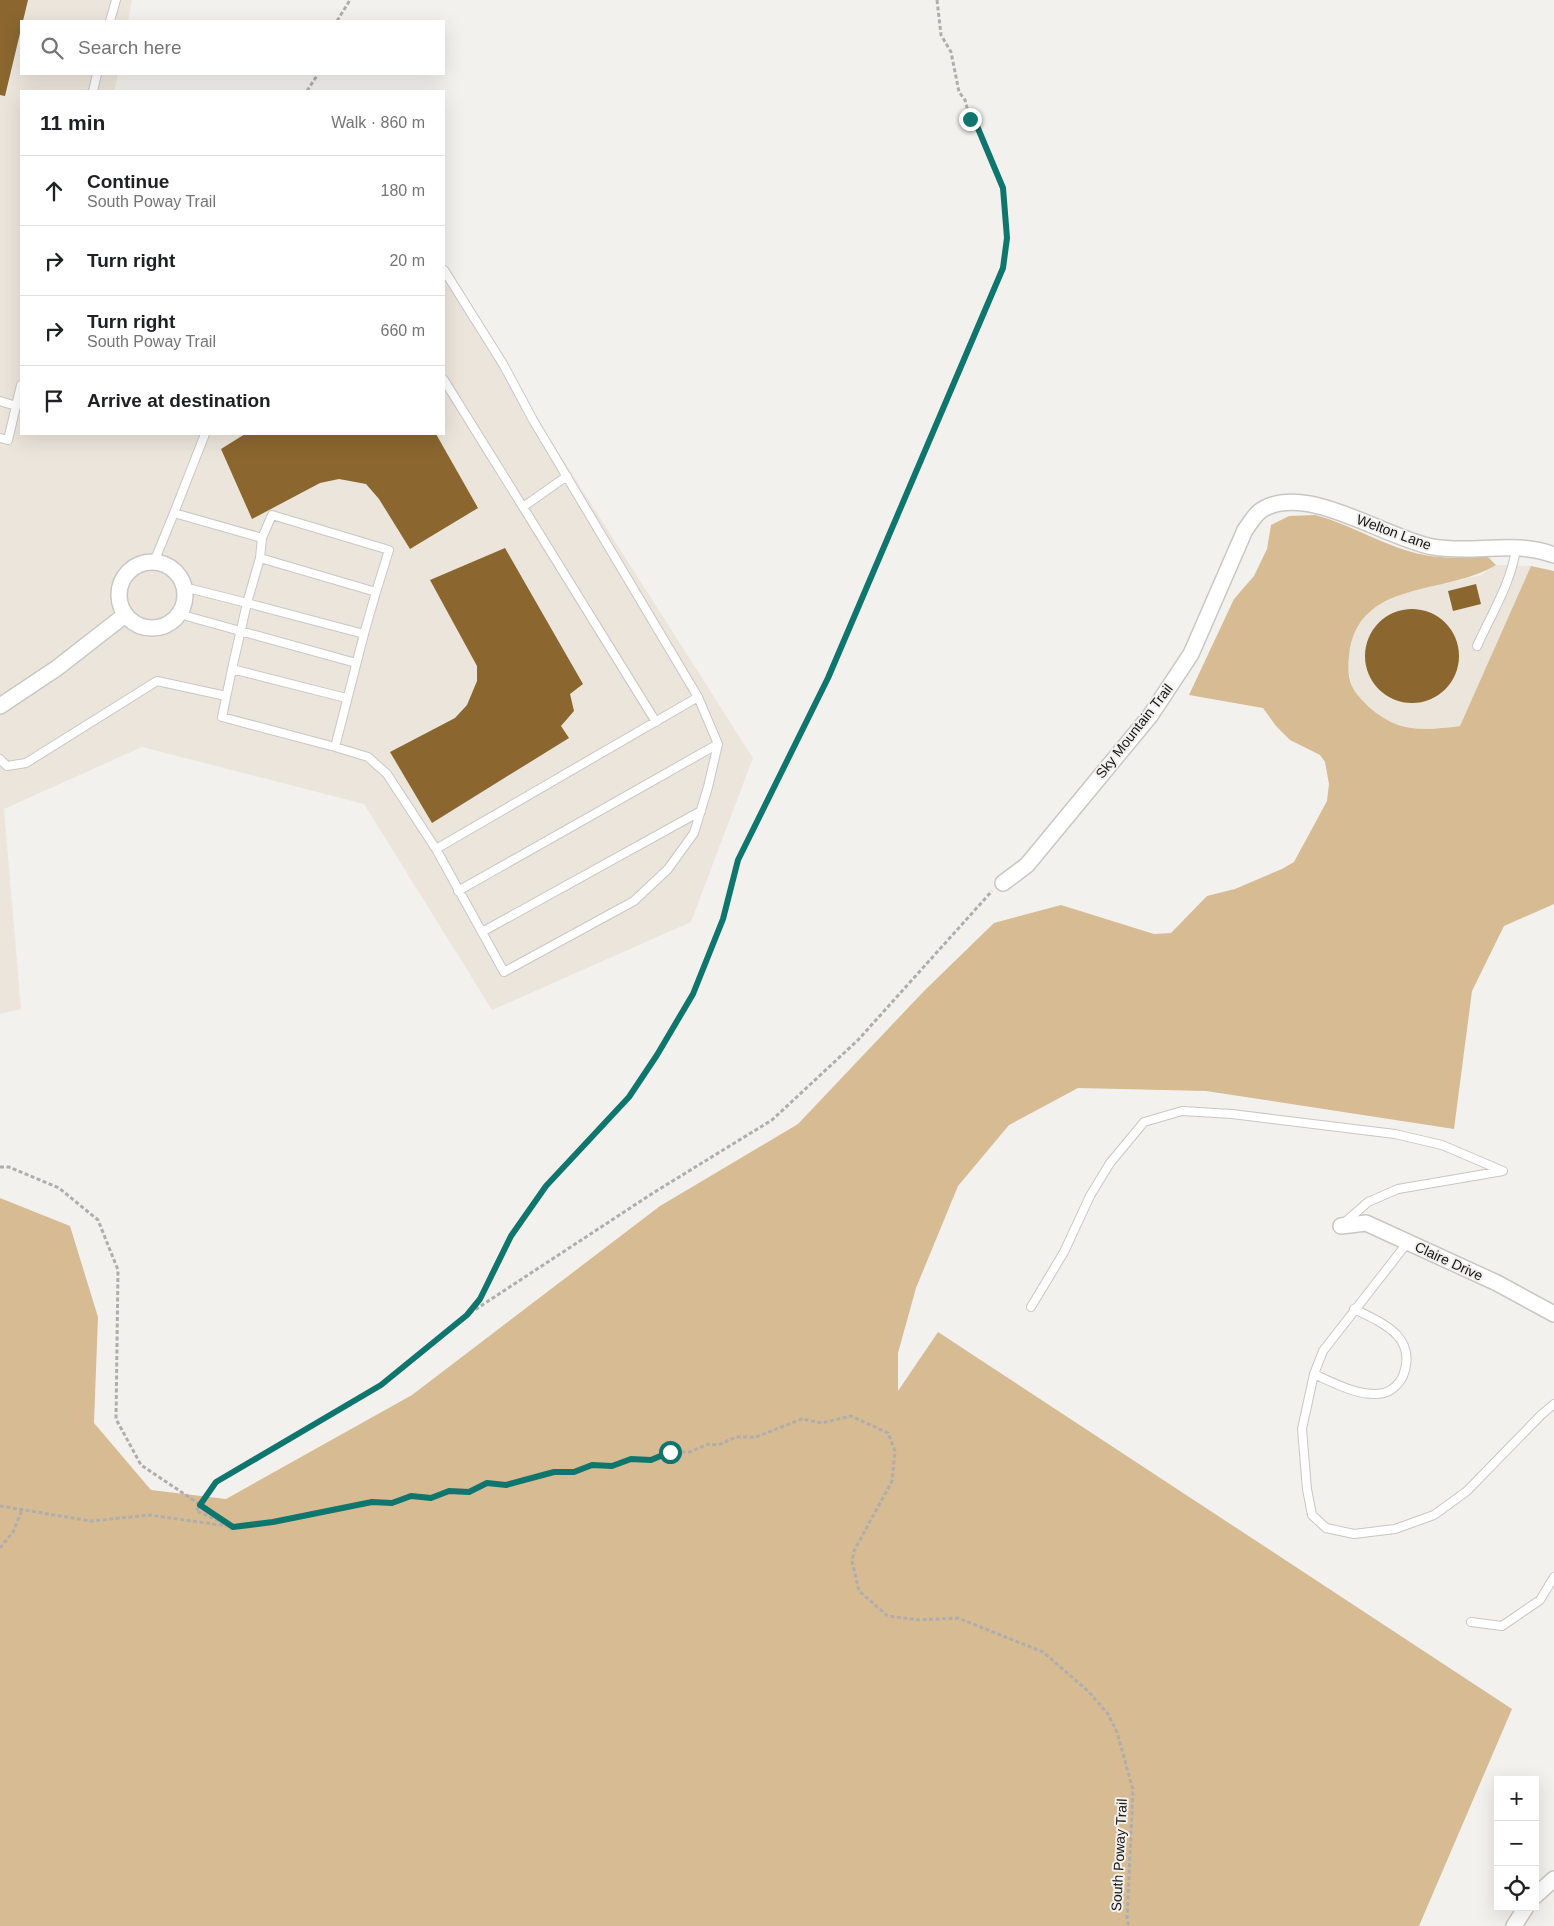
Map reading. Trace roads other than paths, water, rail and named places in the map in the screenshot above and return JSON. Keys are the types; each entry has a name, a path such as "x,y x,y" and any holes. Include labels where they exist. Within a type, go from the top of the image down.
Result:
{"street":[{"name":"Welton Lane","path":"1265,508 1284,503 1311,504 1344,514 1395,536 1433,547 1516,549 1554,555"},
{"name":"Sky Mountain Trail","path":"998,886 1027,866 1150,716 1191,654 1245,530 1256,514 1265,508"},
{"path":"154,562 173,569 184,587 185,596 178,614 171,621 152,628 142,626 126,615 120,605 119,594 126,574 143,563 154,562"},
{"path":"0,706 56,668 126,615"},
{"name":"Claire Drive","path":"1340,1226 1366,1223 1497,1283 1554,1314"},
{"path":"1539,1892 1554,1879"},
{"path":"1514,1926 1523,1911"}],"lane":[{"path":"110,20 116,0"},
{"path":"93,90 98,75"},
{"path":"335,747 346,698 389,550 272,515 262,538 260,558 247,603 222,717 368,757 387,774 436,849 504,972 634,901 668,869 694,833 718,744 698,697 502,364 445,272"},
{"path":"445,382 656,722"},
{"path":"0,438 8,440 20,389"},
{"path":"0,401 16,406"},
{"path":"154,562 205,435"},
{"path":"523,507 567,476"},
{"path":"174,513 262,538"},
{"path":"1476,646 1507,582 1514,564 1516,549"},
{"path":"260,558 376,592"},
{"path":"184,587 364,634"},
{"path":"178,614 356,663"},
{"path":"232,669 346,698"},
{"path":"0,760 7,766 26,763 157,681 226,696"},
{"path":"436,849 698,697"},
{"path":"458,890 718,744"},
{"path":"482,932 701,811"},
{"path":"1031,1307 1064,1252 1090,1196 1110,1163 1144,1122 1182,1110 1232,1114 1395,1134 1442,1145 1504,1171 1398,1189 1368,1202 1340,1226"},
{"path":"1408,1242 1323,1351 1314,1374 1302,1429 1307,1489 1312,1515 1326,1528 1354,1534 1395,1529 1434,1515 1467,1491 1541,1414 1554,1404"},
{"path":"1314,1374 1363,1393 1384,1393 1400,1383 1408,1363 1405,1345 1392,1329 1354,1309"},
{"path":"1472,1622 1502,1626 1540,1600 1554,1577"}]}
